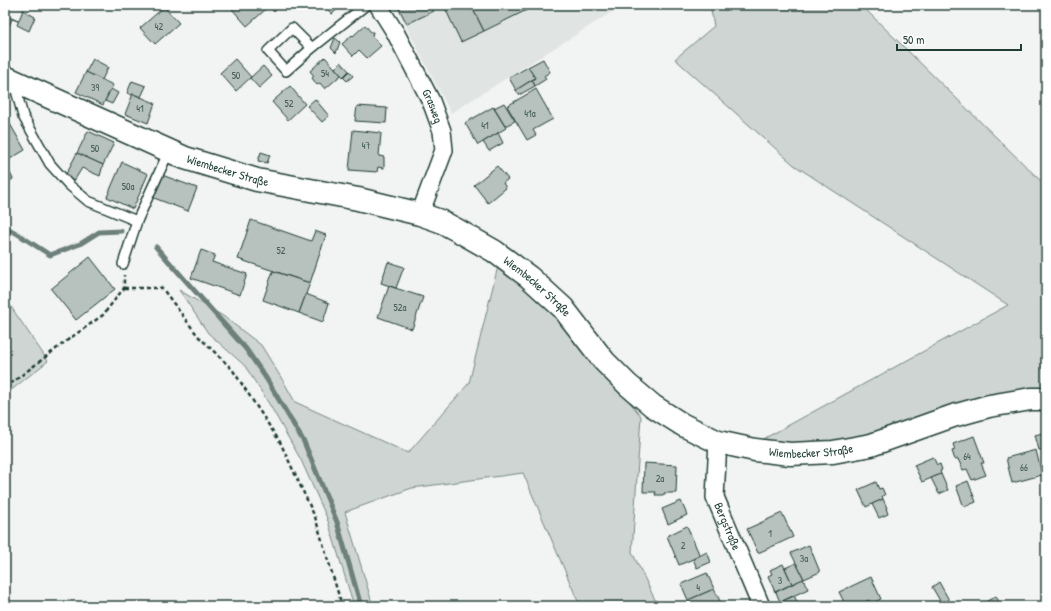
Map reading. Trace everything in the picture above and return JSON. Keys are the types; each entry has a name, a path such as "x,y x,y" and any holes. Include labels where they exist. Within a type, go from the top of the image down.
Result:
{"street":[{"name":"Grasweg","path":"378,5 395,32 431,101 442,131 444,150 420,214"},
{"name":"Wiembecker Straße","path":"9,79 185,158 257,180 358,199 420,214 440,221 488,247 529,277 563,308 604,361 628,385 653,406 683,425 718,442 755,450 790,454 832,452 871,445 953,416 989,406 1046,398"},
{"name":"Bergstraße","path":"718,442 715,497 761,606"}],"lane":[{"path":"312,48 292,28 268,51 286,71 366,5"},
{"path":"9,79 23,116 50,164 69,185 88,201 137,221"},
{"path":"123,264 137,221 169,151"}],"path":[{"path":"5,388 69,338 103,315 124,288 162,288 198,336 232,369 280,442 316,517 342,606"}],"shaded area":[{"path":"395,5 623,5 451,113"},
{"path":"710,5 861,5 1046,186 1046,391 872,436 821,445 758,442 1008,305 794,165 675,59 714,26"},
{"path":"499,262 557,314 641,416 632,552 658,606 580,606 523,473 412,488 345,512 373,606 354,606 327,518 301,460 271,407 245,366 208,333 179,290 223,316 261,345 295,402 408,453 469,383"},
{"path":"5,298 48,361 5,395"}],"building":[{"path":"236,5 260,5 265,10 247,26 232,9"},
{"path":"268,5 278,5 279,7 274,12"},
{"path":"323,5 340,5 341,6 332,14"},
{"path":"397,5 432,5 434,11 407,24"},
{"path":"471,5 484,31 461,42 444,6"},
{"path":"471,5 537,5 484,31"},
{"path":"164,7 179,23 155,44 140,28"},
{"path":"23,10 35,17 29,31 17,25"},
{"path":"5,15 18,21 12,19 5,35"},
{"path":"365,25 371,32 373,32 372,36 381,46 367,58 359,50 353,56 342,44"},
{"path":"335,38 340,42 336,53 331,48"},
{"path":"325,57 341,75 325,89 320,83 317,85 312,78 314,76 310,71"},
{"path":"93,59 108,67 102,80 86,72"},
{"path":"235,59 251,77 236,91 220,73"},
{"path":"543,59 550,72 544,76 546,79 535,86 532,80 535,78 528,67"},
{"path":"341,62 349,71 343,77 335,68"},
{"path":"263,66 272,76 259,88 250,78"},
{"path":"528,67 535,78 516,90 509,78"},
{"path":"349,71 353,76 347,81 343,77"},
{"path":"86,72 113,85 103,105 76,92"},
{"path":"532,80 535,86 519,95 516,90"},
{"path":"132,81 146,86 141,97 127,93"},
{"path":"290,86 305,104 288,120 272,102"},
{"path":"111,89 118,93 112,104 105,101"},
{"path":"536,89 553,119 533,130 536,135 527,140 507,106"},
{"path":"133,94 155,103 148,123 125,114"},
{"path":"315,99 329,116 322,122 307,106"},
{"path":"504,103 515,121 505,126 494,108"},
{"path":"357,106 387,108 386,123 355,121"},
{"path":"493,107 506,128 478,145 465,123"},
{"path":"10,124 25,150 5,162 5,127"},
{"path":"353,130 381,133 379,156 384,157 384,168 378,167 377,172 349,170"},
{"path":"88,131 114,143 103,165 77,153"},
{"path":"498,133 503,143 489,151 483,142"},
{"path":"261,152 270,155 267,163 258,161"},
{"path":"77,153 103,165 100,176 82,168 74,181 65,176"},
{"path":"122,162 148,174 133,209 107,197"},
{"path":"497,166 508,179 503,183 506,188 488,203 474,185"},
{"path":"9,171 13,179 5,184 5,174"},
{"path":"162,175 197,188 188,211 154,198"},
{"path":"251,220 311,241 315,231 326,235 310,283 238,259"},
{"path":"201,250 215,255 212,262 247,274 240,295 191,278"},
{"path":"90,257 115,289 76,320 51,289"},
{"path":"388,262 404,267 396,288 381,283"},
{"path":"273,271 310,283 299,313 263,300"},
{"path":"389,286 423,297 412,329 378,317"},
{"path":"306,294 329,303 323,322 299,313"},
{"path":"1046,432 1046,449 1039,450 1035,435"},
{"path":"974,436 984,463 981,463 986,475 972,480 967,469 963,470 958,459 955,460 952,451 955,450 953,444"},
{"path":"1036,450 1042,475 1012,483 1006,458"},
{"path":"933,457 937,465 940,464 942,470 940,471 941,474 922,482 914,465"},
{"path":"644,463 677,465 676,493 655,495 656,492 643,492"},
{"path":"941,474 948,490 939,494 931,478"},
{"path":"968,481 976,502 964,507 956,486"},
{"path":"876,482 879,489 882,488 885,495 882,496 883,499 866,507 858,490"},
{"path":"883,499 888,514 879,518 872,504"},
{"path":"681,501 687,515 668,524 662,509"},
{"path":"782,513 793,537 758,553 747,529"},
{"path":"687,526 700,556 679,565 667,536"},
{"path":"809,545 820,572 804,579 791,553"},
{"path":"707,552 711,562 697,568 693,559"},
{"path":"796,563 804,579 792,584 785,568"},
{"path":"783,564 792,584 775,592 768,576 772,574 770,570"},
{"path":"707,573 714,589 688,600 681,584"},
{"path":"871,577 881,599 871,604 869,600 857,606 846,606 839,592"},
{"path":"803,579 808,589 780,602 776,592"},
{"path":"939,582 950,602 943,606 932,587"},
{"path":"714,589 722,605 691,606 688,600"},
{"path":"794,596 798,603 791,606 782,606 780,602"},
{"path":"996,596 1001,606 983,606 982,604"}],"waterway":[{"path":"5,227 50,255 80,244 99,232 121,231"},
{"path":"156,247 246,349 266,378 304,442 337,522 361,606"}]}
